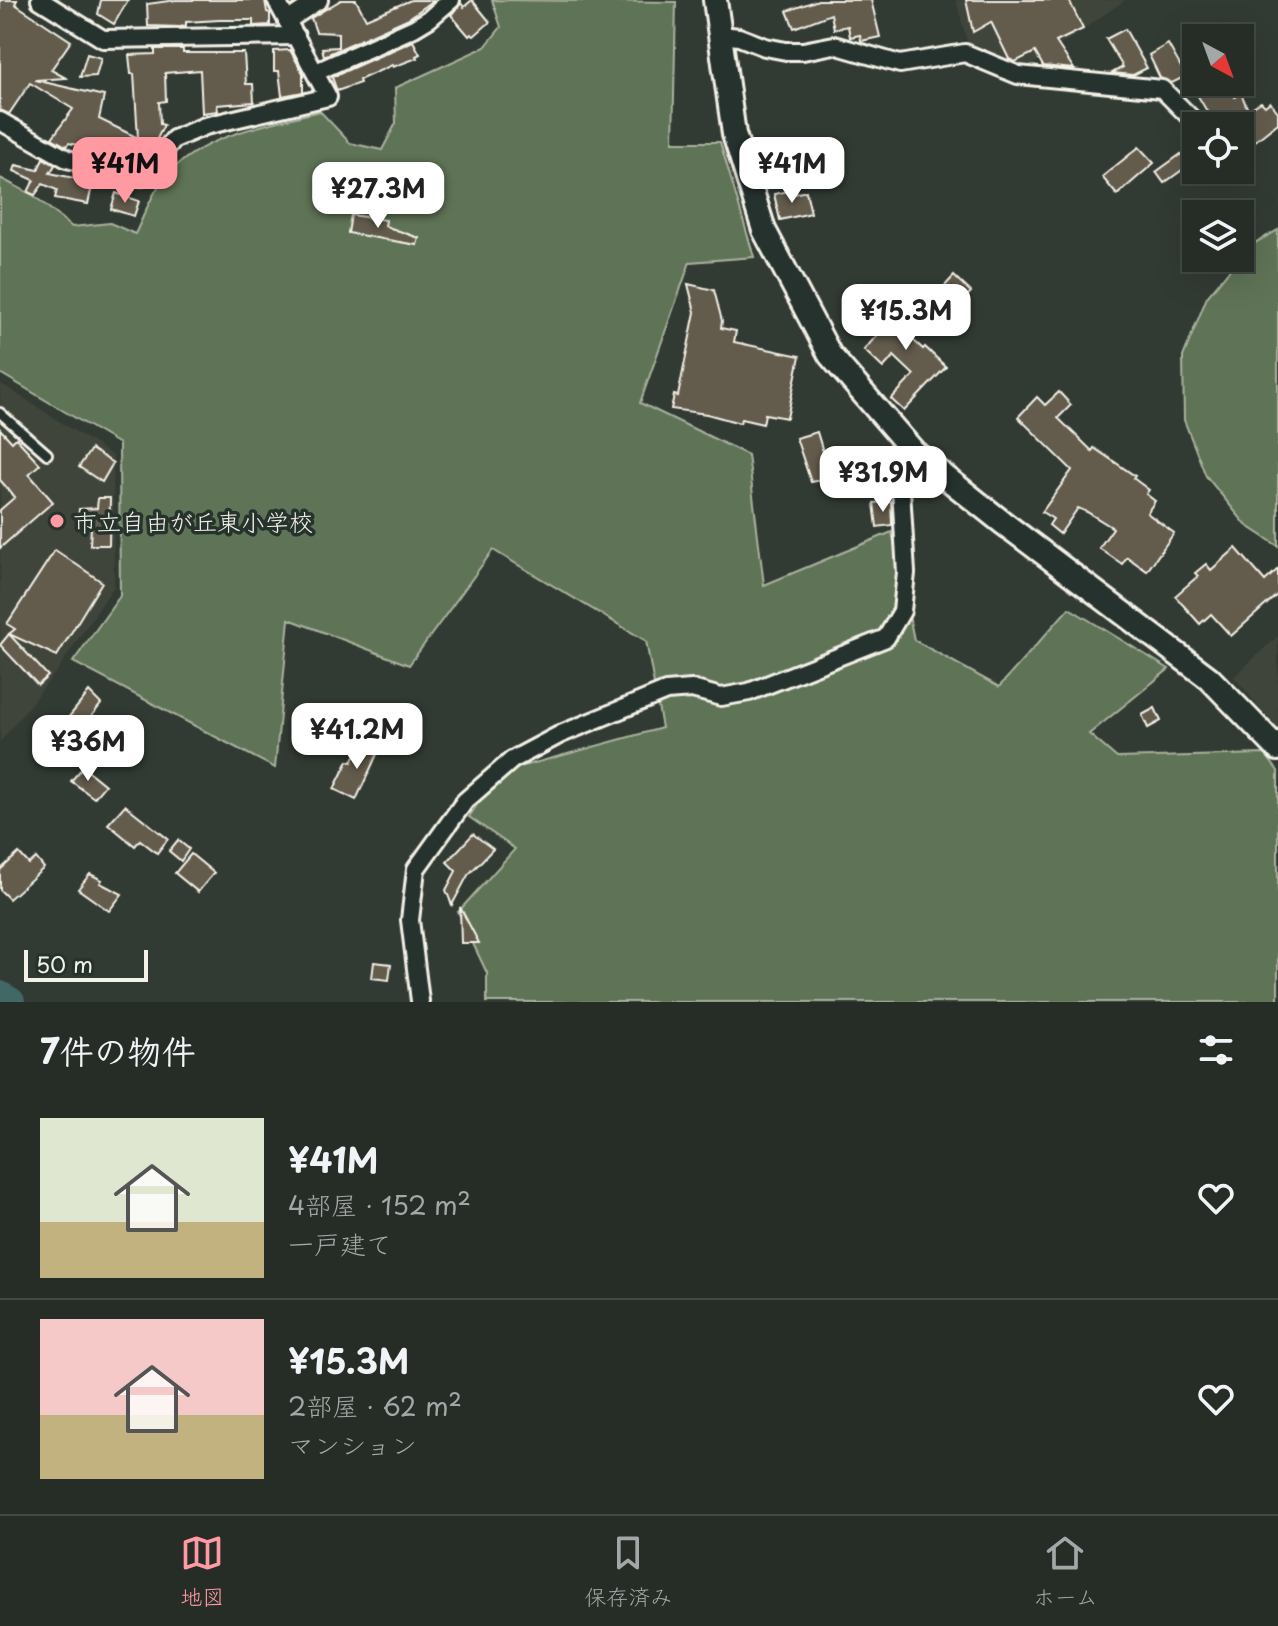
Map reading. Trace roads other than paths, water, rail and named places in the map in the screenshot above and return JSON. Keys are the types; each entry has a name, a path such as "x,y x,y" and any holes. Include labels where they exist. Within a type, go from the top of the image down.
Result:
{"street":[{"path":"40,0 103,39 296,36"},
{"path":"0,121 67,159 142,177 174,139 205,126 328,97 276,0"},
{"path":"287,21 319,0"},
{"path":"316,72 414,28 451,0"},
{"path":"715,0 734,134 764,230 830,355 909,446 1002,522 1209,678 1278,749"},
{"path":"721,35 786,51 834,45 900,64 965,53 1018,75 1162,89 1185,112"},
{"path":"420,1001 410,920 416,869 465,801 512,760 561,734 666,691 692,689 721,697 749,692 886,638 902,611 906,573 899,456 909,446"}],"lane":[{"path":"0,413 47,454"}],"waterway":[{"path":"0,996 10,1002"}],"place":[{"name":"市立自由が丘東小学校","path":"57,521"}]}
